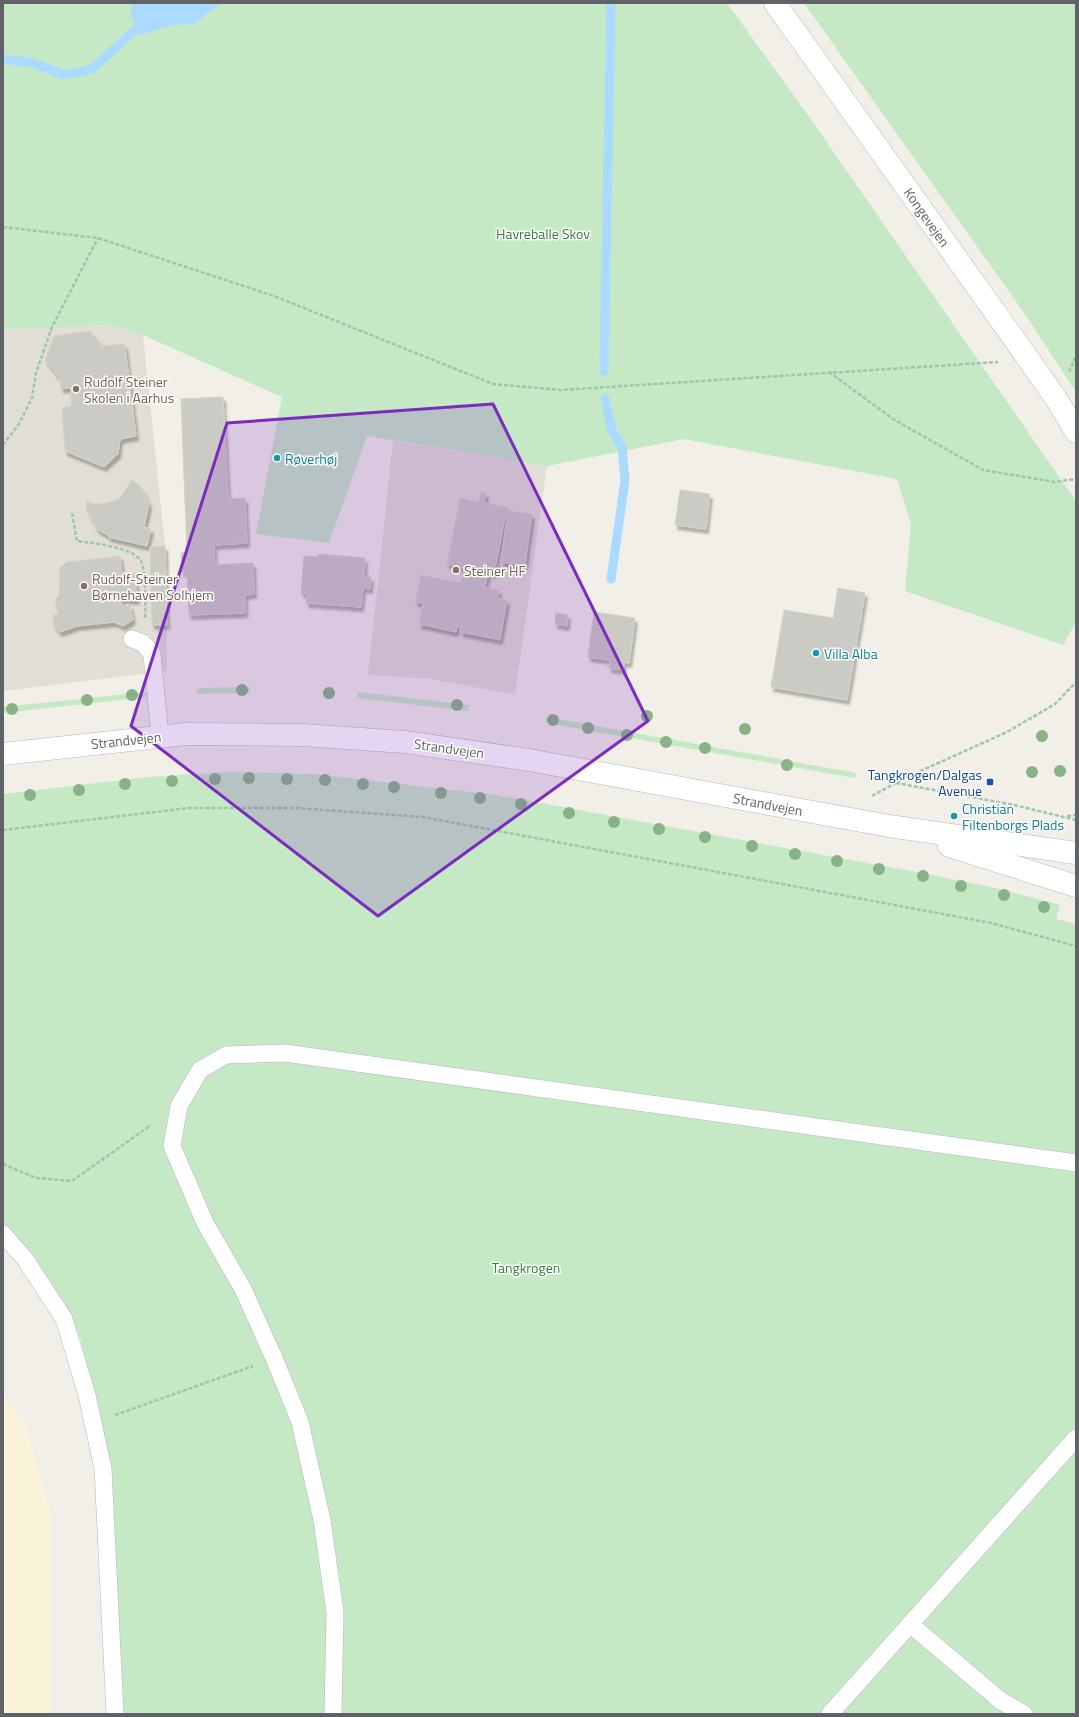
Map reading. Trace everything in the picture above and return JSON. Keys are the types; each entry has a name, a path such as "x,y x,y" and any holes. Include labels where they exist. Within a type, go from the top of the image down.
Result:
{"street":[{"name":"Kongevejen","path":"775,3 1029,360 1057,400 1076,432"},
{"name":"Strandvejen","path":"3,754 160,736 258,733 344,736 405,742 529,760 889,826 1076,853"},
{"name":"Strandvejen","path":"889,826 1076,886"}],"lane":[{"path":"132,638 143,643 152,654 160,736"},
{"path":"333,1714 335,1612 322,1520 300,1422 274,1358 243,1289 205,1223 172,1146 179,1106 200,1070 226,1055 285,1053 1076,1163"},
{"path":"3,1234 25,1259 64,1319 87,1395 103,1469 116,1714"},
{"path":"830,1714 1076,1438"},
{"path":"910,1624 1001,1701 1024,1714"}],"path":[{"path":"3,227 98,238 274,296 493,384 561,390 1029,360"},
{"path":"3,445 19,424 32,398 36,373 52,327 98,238"},
{"path":"829,372 893,419 984,470 1055,482 1076,479"},
{"path":"72,513 77,541 122,550 134,554 140,560 143,571 145,614"},
{"path":"1076,682 1055,704 1008,732 895,783 966,795 1076,820"},
{"path":"3,830 189,808 295,808 423,817 991,922 1076,946"},
{"path":"1065,817 1076,815"},
{"path":"3,1164 36,1178 72,1181 179,1106"},
{"path":"93,1422 274,1358"}],"highlighted area":[{"path":"493,404 648,721 378,916 131,726 227,423"}],"shaded area":[{"name":"Rudolf-Steiner Børnehaven Solhjem","path":"111,325 143,335 165,546 167,671 3,691 3,329"},
{"name":"Steiner HF","path":"393,441 547,466 515,695 431,679 368,675"}],"green space":[{"name":"Havreballe Skov","path":"3,3 727,3 812,121 1076,501 1076,622 1063,645 905,591 911,524 897,479 684,439 547,466 367,436 329,543 256,534 282,397 143,335 111,325 3,329"},
{"path":"804,3 1076,3 1076,392 1027,317"},
{"path":"250,687 250,693 197,694 197,688"},
{"path":"147,692 147,697 3,713 3,707"},
{"path":"358,692 469,705 468,711 357,698"},
{"path":"547,717 856,773 855,778 546,723"},
{"name":"Tangkrogen","path":"228,772 313,774 497,795 922,873 1000,889 1060,905 1056,919 1076,924 1076,1714 118,1714 81,1340 66,1312 3,1226 3,794 148,777"}],"sand":[{"path":"3,1395 25,1424 50,1511 50,1714 4,1714"}],"water":[{"path":"132,3 221,3 194,24 172,25 141,35 131,16"}],"building":[{"path":"90,331 103,346 124,344 125,346 136,436 120,439 118,454 104,467 65,451 62,408 71,406 71,388 61,388 60,379 45,360 54,336"},
{"path":"223,397 228,499 245,498 247,543 214,545 214,565 253,563 254,594 245,595 245,613 189,615 187,572 182,572 181,553 187,552 181,399"},
{"path":"132,480 139,485 144,492 149,504 144,527 151,529 147,546 108,537 109,536 97,529 87,510 86,501 92,504 108,503 120,498"},
{"path":"680,490 710,494 706,529 675,525"},
{"path":"481,492 486,493 484,503 507,507 494,574 488,572 485,587 499,590 498,598 507,600 500,640 460,632 461,628 457,627 456,632 419,624 423,603 415,602 421,575 461,583 464,568 447,564 460,498 479,502"},
{"path":"508,511 532,514 525,565 501,562"},
{"path":"165,546 167,625 152,625 150,547"},
{"path":"319,554 365,558 364,577 371,577 370,589 363,588 361,607 306,603 307,594 301,593 304,556 319,557"},
{"path":"120,556 122,574 135,573 137,600 121,599 122,606 130,605 133,620 123,626 114,622 77,626 60,632 53,624 53,616 58,613 55,599 59,597 60,568 67,562"},
{"name":"Villa Alba","path":"838,588 865,593 847,700 771,687 784,610 833,618"},
{"path":"594,612 635,618 629,663 624,662 623,670 609,668 610,660 588,657"},
{"path":"556,613 568,615 567,626 555,624"}],"waterway":[{"path":"604,372 611,3"},
{"path":"3,59 34,63 63,75 92,69 137,28"},
{"path":"605,399 612,431 622,447 625,480 611,579"}],"place":[{"name":"Rudolf Steiner Skolen i Aarhus","path":"76,389"},
{"name":"Røverhøj","path":"277,458"},
{"name":"Steiner HF","path":"456,570"},
{"name":"Rudolf-Steiner Børnehaven Solhjem","path":"84,586"},
{"name":"Villa Alba","path":"816,653"},
{"name":"Tangkrogen/Dalgas Avenue","path":"990,782"},
{"name":"Christian Filtenborgs Plads","path":"954,816"}]}
